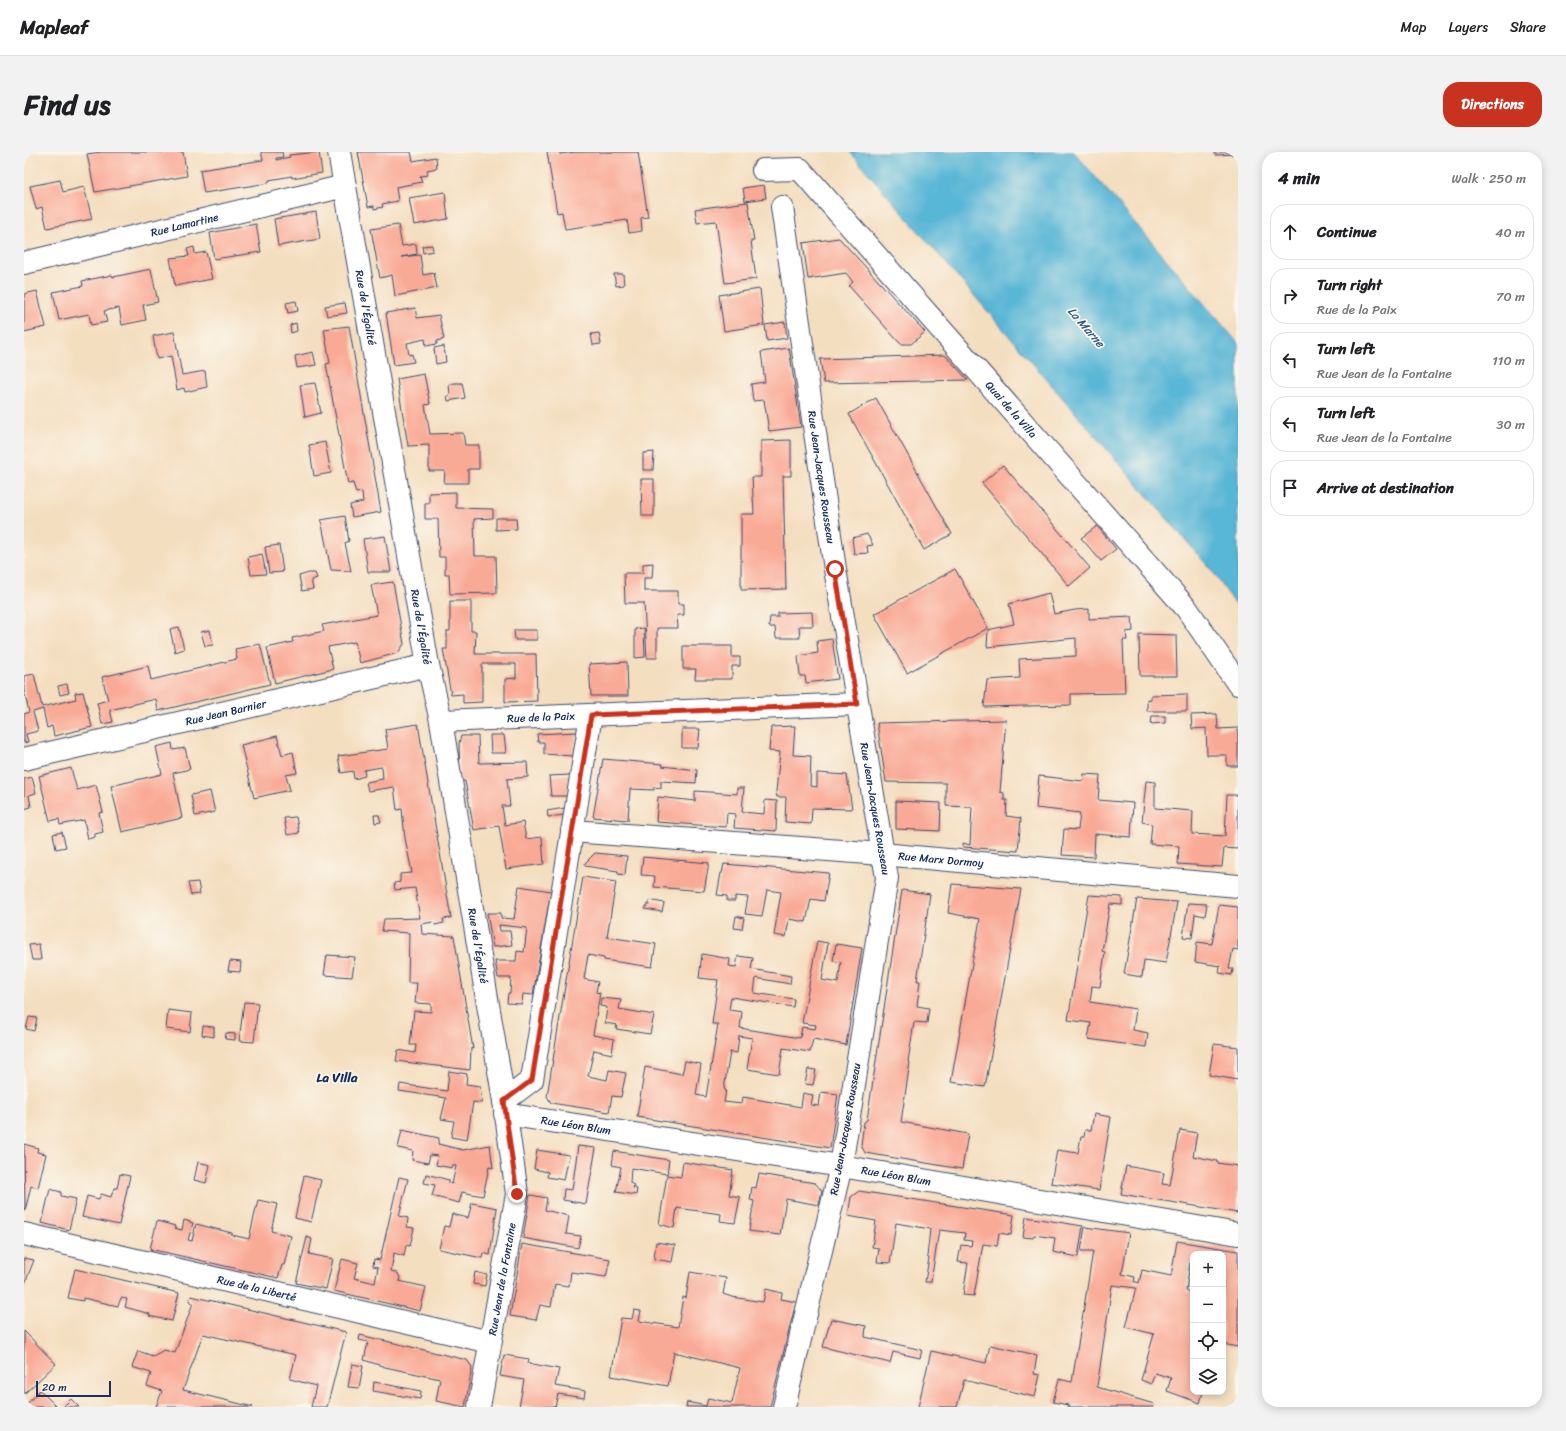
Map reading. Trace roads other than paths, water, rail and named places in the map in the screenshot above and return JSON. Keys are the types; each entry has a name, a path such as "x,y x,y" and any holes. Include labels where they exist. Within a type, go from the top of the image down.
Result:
{"street":[{"name":"Rue de l'Égalité","path":"339,152 428,665 441,721 505,1107"},
{"name":"Quai de la Villa","path":"764,170 800,169 1187,608 1238,684"},
{"name":"Rue Lamartine","path":"24,263 345,186"},
{"name":"Rue Jean-Jacques Rousseau","path":"782,208 835,569 887,878 841,1166 784,1407"},
{"name":"Rue Jean Barnier","path":"24,759 428,665"},
{"name":"Rue de la Paix","path":"441,721 857,704"},
{"path":"505,1107 532,1080 591,715"},
{"name":"Rue Marx Dormoy","path":"572,831 882,854 1238,886"},
{"name":"Rue Léon Blum","path":"505,1107 1238,1234"},
{"name":"Rue Jean de la Fontaine","path":"479,1407 517,1194 505,1107"},
{"name":"Rue de la Liberté","path":"24,1234 490,1342"}],"water":[{"name":"La Marne","path":"850,152 1074,152 1238,343 1238,608 1213,572"}],"district":[{"name":"La Villa","path":"337,1077"}]}
